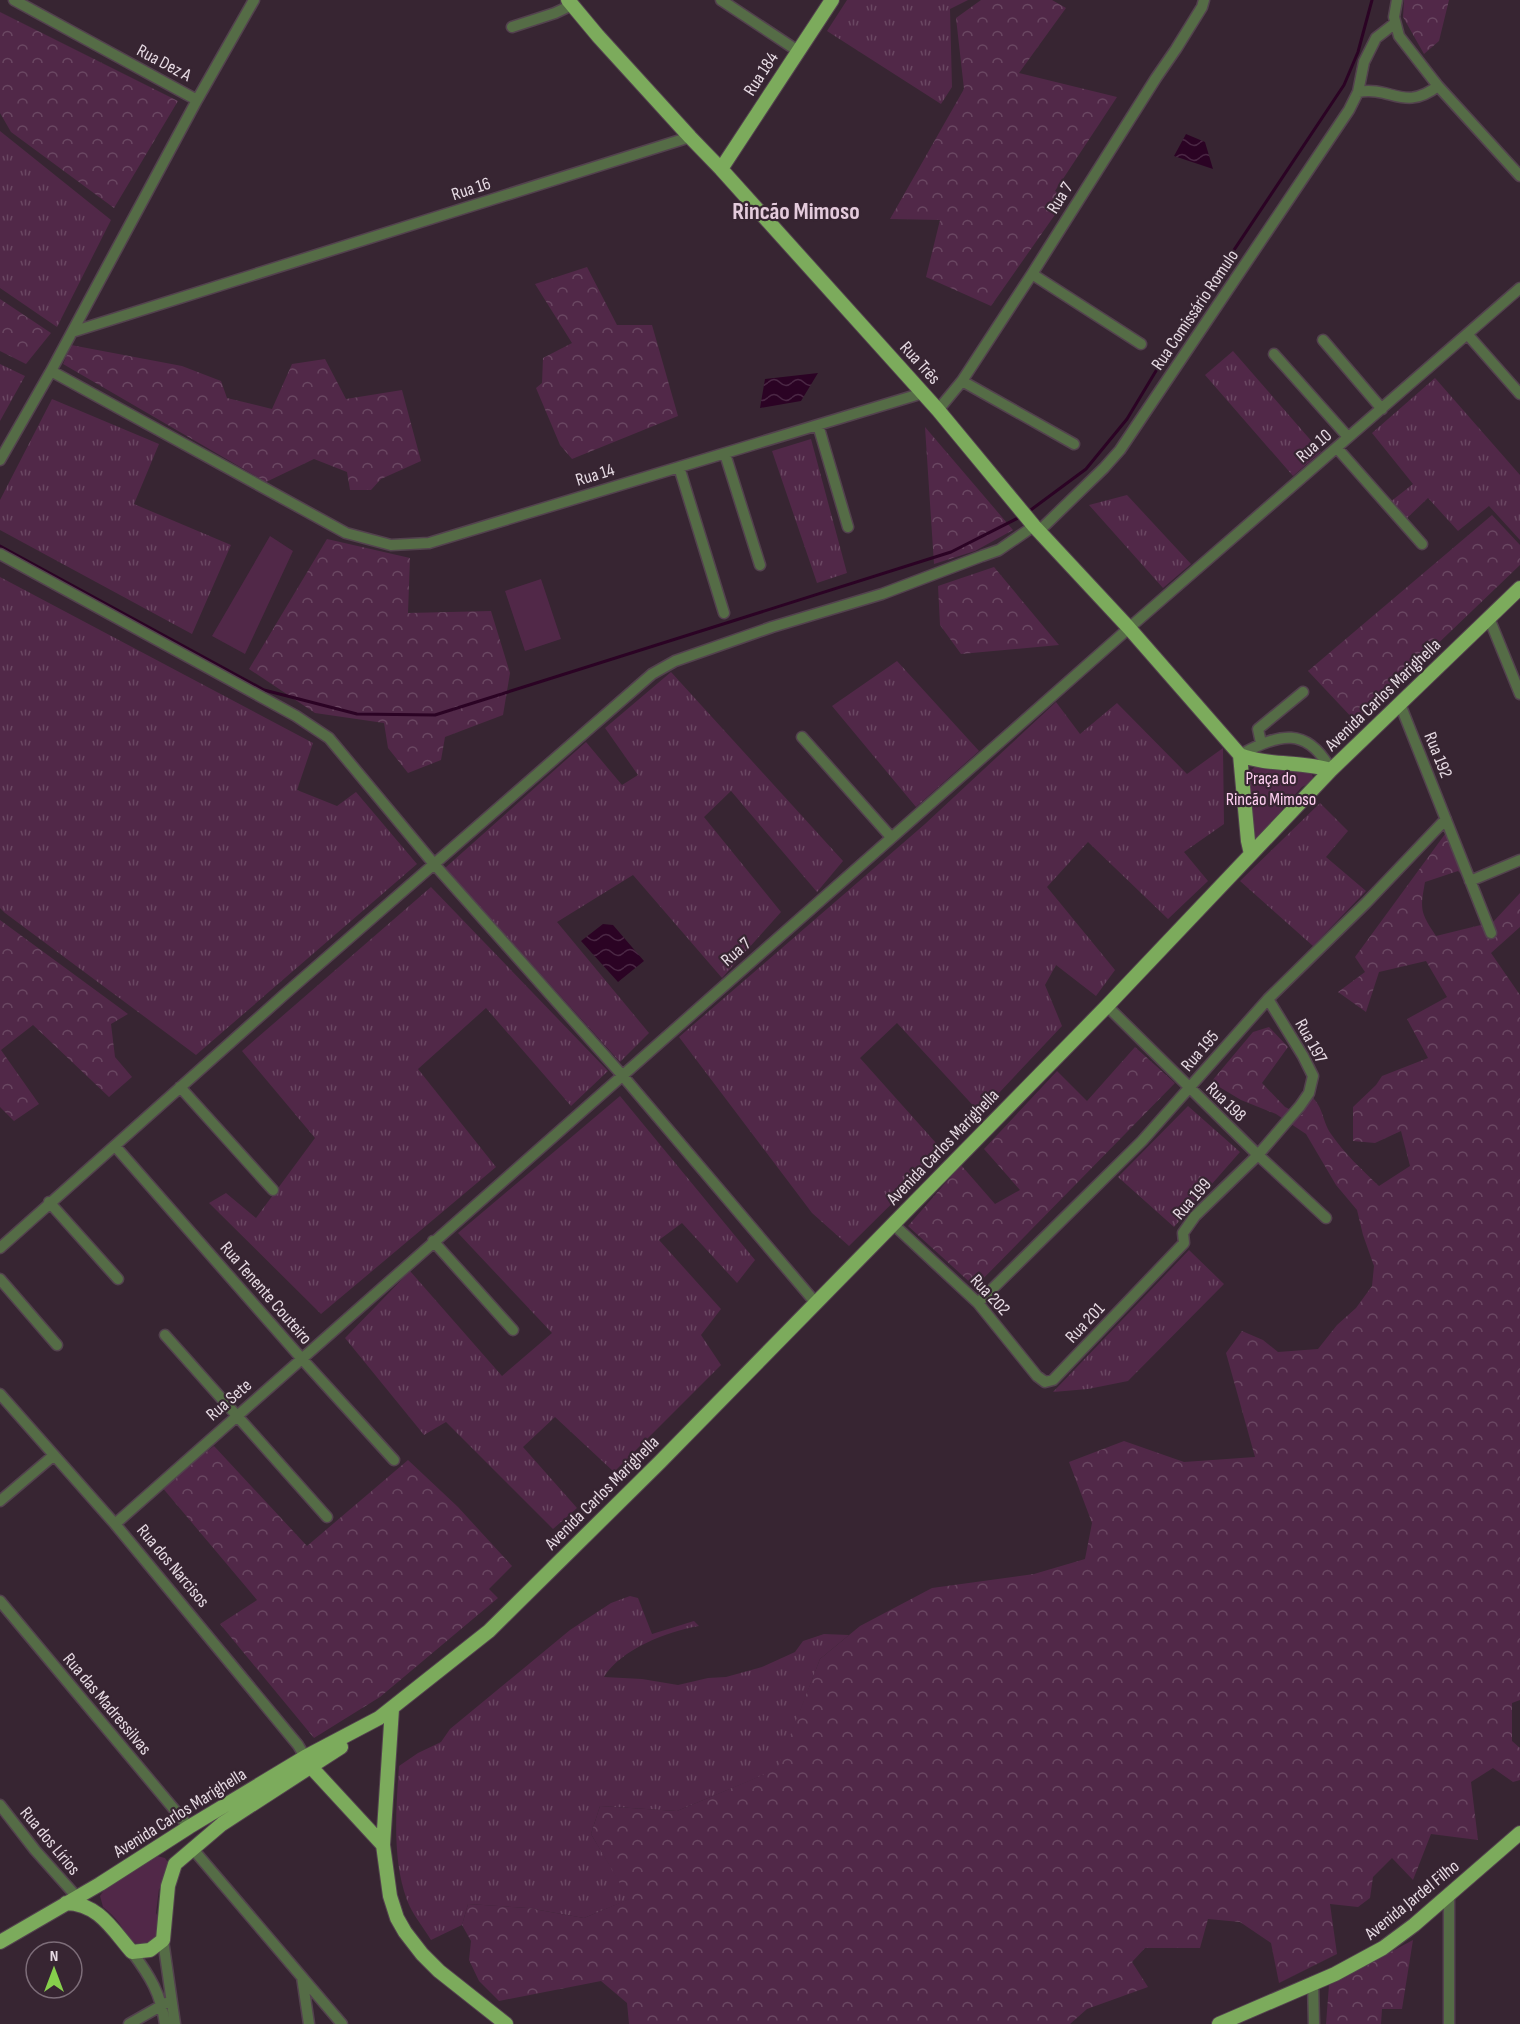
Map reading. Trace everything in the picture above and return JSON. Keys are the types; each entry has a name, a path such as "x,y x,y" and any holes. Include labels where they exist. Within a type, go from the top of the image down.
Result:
{"main road":[{"name":"Rua 184","path":"722,169 832,0"},
{"name":"Rua Três","path":"570,3 923,393 1037,528 1129,628 1240,755"},
{"name":"Avenida Carlos Marighella","path":"0,1942 100,1884 189,1827 308,1762 379,1718 489,1631 660,1462 1107,1006 1331,770 1520,588"},
{"path":"1251,854 1240,755 1253,759 1316,765 1331,770"},
{"path":"392,1709 383,1845 390,1896 397,1918 422,1954 506,2024"},
{"name":"Avenida Carlos Marighella","path":"175,1864 228,1820 308,1762"},
{"path":"308,1762 383,1845"},
{"name":"Avenida Jardel Filho","path":"1219,2024 1335,1974 1383,1948 1414,1925 1520,1833"},
{"path":"71,1900 95,1911 132,1952 150,1950 163,1940 168,1886 175,1864 171,1852 159,1846"},
{"path":"95,1911 100,1884"}],"street":[{"name":"Rua Dez A","path":"14,0 197,100 254,0"},
{"path":"721,0 798,51"},
{"name":"Rua 7","path":"938,410 962,381 1032,274 1176,49 1204,0"},
{"path":"1397,0 1394,24 1399,36 1438,86 1520,176"},
{"path":"512,27 555,13 570,3"},
{"name":"Rua Comissário Romulo","path":"180,1087 652,674 675,661 772,627 882,594 999,550 1037,528 1104,468 1120,450 1342,120 1358,92 1364,62 1371,46 1376,38 1394,24"},
{"path":"1358,92 1374,90 1399,98 1412,99 1427,94 1438,86"},
{"path":"0,460 51,371 197,100"},
{"name":"Rua 16","path":"72,332 690,137"},
{"path":"1032,274 1141,344"},
{"name":"Rua 10","path":"1129,628 1520,288"},
{"path":"1467,335 1520,394"},
{"path":"1323,340 1382,409"},
{"path":"1274,354 1348,437"},
{"name":"Rua 14","path":"51,371 346,532 391,545 429,543 923,393"},
{"path":"962,381 1074,444"},
{"path":"818,425 848,527"},
{"path":"1337,448 1422,544"},
{"path":"725,454 760,565"},
{"path":"679,467 724,613"},
{"path":"0,554 151,635 320,730 329,738 434,864 622,1075 815,1302"},
{"path":"1489,618 1520,694"},
{"name":"Rua 7","path":"365,1301 1129,628"},
{"path":"1261,743 1258,729 1303,692"},
{"name":"Rua 192","path":"1400,704 1446,819"},
{"path":"802,737 891,837"},
{"path":"1240,755 1261,743 1279,738 1301,740 1319,751 1331,770"},
{"path":"1446,819 1491,933"},
{"name":"Rua 195","path":"978,1303 1142,1142 1268,999 1446,819"},
{"path":"1470,881 1520,860"},
{"name":"Rua 197","path":"1258,1155 1310,1093 1313,1083 1313,1076 1303,1056 1268,999"},
{"name":"Rua 198","path":"1107,1006 1189,1089 1326,1218"},
{"path":"0,1248 180,1087 273,1190"},
{"name":"Rua Tenente Couteiro","path":"115,1146 394,1460"},
{"name":"Rua 199","path":"1135,1294 1184,1243 1184,1233 1195,1216 1258,1155"},
{"path":"49,1202 118,1279"},
{"name":"Rua 202","path":"893,1224 978,1303 1037,1376 1045,1382 1053,1380 1059,1374"},
{"path":"433,1242 513,1330"},
{"path":"0,1279 57,1345"},
{"name":"Rua 201","path":"1059,1374 1135,1294"},
{"name":"Rua Sete","path":"115,1524 365,1301"},
{"path":"165,1335 327,1517"},
{"name":"Rua dos Narcisos","path":"0,1394 115,1524 290,1736 308,1762"},
{"path":"0,1501 53,1456"},
{"name":"Rua das Madressilvas","path":"0,1601 189,1827"},
{"name":"Rua dos Lírios","path":"0,1805 71,1900"},
{"path":"192,1848 342,2024"},
{"path":"1449,1893 1449,2024"},
{"path":"163,1940 165,2024"},
{"path":"132,1952 166,2002 175,2024"},
{"path":"302,1976 309,2024"},
{"path":"1314,1982 1314,2024"},
{"path":"129,2024 166,2002"}],"green space":[{"path":"847,0 968,0 950,9 952,87 941,104 827,31"},
{"path":"981,0 1052,0 1066,8 1019,73 1117,97 1055,191 1066,199 991,306 926,277 940,220 890,219 964,89 956,18"},
{"path":"1404,0 1449,0 1439,41 1424,54 1403,17"},
{"path":"0,12 178,101 114,208 11,132 0,113"},
{"path":"0,131 111,220 57,327 0,288"},
{"path":"587,267 617,325 652,325 678,416 572,459 560,445 536,388 542,383 543,358 572,343 535,284"},
{"path":"0,299 51,333 26,364 0,351"},
{"path":"71,345 182,366 221,381 227,398 272,409 292,364 325,359 346,399 402,390 421,461 381,479 371,490 350,490 347,472 314,459 266,482 63,364"},
{"path":"1233,351 1321,452 1293,476 1205,375"},
{"path":"0,364 25,376 0,421"},
{"path":"1435,378 1520,475 1520,540 1489,506 1458,531 1428,498 1406,519 1390,502 1413,484 1372,433"},
{"path":"52,399 159,444 134,504 231,545 192,634 0,530 0,500"},
{"path":"925,427 1013,530 975,551 934,564"},
{"path":"811,439 847,573 817,583 772,451"},
{"path":"1127,495 1191,564 1163,588 1089,505"},
{"path":"1492,515 1520,545 1520,565 1356,722 1308,671"},
{"path":"270,536 293,551 245,654 212,636"},
{"path":"327,539 410,558 408,613 491,611 510,673 503,715 445,737 441,760 408,773 388,748 384,723 315,713 249,669"},
{"path":"994,567 1059,645 961,654 940,625 938,586"},
{"path":"0,577 313,743 297,790 337,806 356,792 417,864 196,1055 0,908"},
{"path":"541,579 561,639 525,651 505,591"},
{"path":"897,661 979,751 916,807 832,706"},
{"path":"671,672 843,861 817,892 731,791 704,817 781,912 722,978 633,875 557,922 649,1033 620,1062 445,868 586,742 622,785 638,775 605,728"},
{"path":"1056,702 1080,734 1117,703 1187,774 1223,748 1224,824 1184,852 1208,881 1168,919 1088,842 1047,887 1115,970 1096,996 1056,965 1045,985 1062,1026 980,1113 897,1023 860,1058 944,1152 849,1246 812,1213 679,1037 925,824"},
{"name":"Praça do Rincão Mimoso","path":"1256,766 1311,772 1313,777 1312,782 1302,787 1283,807 1279,818 1258,840 1253,837 1248,773"},
{"path":"1320,803 1348,831 1326,857 1366,891 1313,946 1240,881"},
{"path":"1448,830 1466,864 1462,875 1458,871 1425,882 1422,899 1424,916 1436,936 1493,922 1520,893 1520,927 1491,953 1520,995 1520,1700 1512,1703 1512,1741 1520,1748 1520,1780 1513,1782 1493,1768 1471,1782 1478,1840 1431,1834 1413,1880 1392,1858 1373,1877 1370,1898 1358,1907 1330,1904 1337,1954 1279,1983 1271,1943 1240,1922 1208,1919 1200,1948 1145,1948 1132,1962 1148,1987 1087,2009 1070,2024 629,2024 627,2003 601,1981 499,2001 479,1981 469,1960 471,1941 462,1925 468,1904 528,1908 584,1918 629,1899 591,1834 600,1806 677,1811 777,1769 820,1659 860,1626 932,1588 1034,1574 1085,1559 1092,1523 1069,1462 1124,1441 1184,1462 1255,1457 1226,1353 1242,1331 1263,1340 1278,1352 1318,1349 1337,1325 1356,1308 1372,1286 1374,1266 1357,1210 1336,1185 1306,1134 1276,1114 1241,1100 1211,1082 1253,1032 1269,1027 1288,1047 1262,1083 1285,1107 1302,1115 1308,1094 1313,1098 1336,1141 1379,1186 1410,1166 1401,1131 1375,1143 1353,1141 1353,1107 1382,1076 1428,1058 1407,1019 1447,997 1426,961 1379,972 1366,1012 1338,992 1365,972 1355,957"},
{"path":"431,887 608,1071 571,1106 486,1008 418,1069 496,1167 321,1314 209,1203 226,1193 256,1218 315,1138 242,1051"},
{"path":"0,920 128,1014 111,1024 115,1057 132,1077 109,1097 33,1025 1,1050 39,1104 14,1121 0,1107"},
{"path":"1135,1047 1175,1083 975,1287 908,1226 961,1165 995,1204 1020,1190 984,1149 1057,1071 1087,1101"},
{"path":"620,1096 755,1260 737,1283 682,1223 659,1240 721,1309 701,1335 721,1365 614,1472 555,1417 523,1447 577,1508 553,1529 446,1422 424,1435 345,1338 410,1271 502,1376 552,1333 458,1233"},
{"path":"1188,1106 1240,1152 1174,1227 1118,1177"},
{"path":"1189,1250 1224,1284 1128,1381 1088,1389 1053,1392"},
{"path":"214,1446 307,1546 408,1460 458,1507 512,1566 489,1589 498,1598 380,1697 314,1738 220,1624 257,1600 161,1486"},
{"path":"630,1596 638,1598 652,1634 694,1621 699,1626 673,1632 646,1643 622,1658 604,1677 642,1679 678,1685 708,1678 726,1677 762,1667 795,1652 803,1641 824,1634 849,1635 820,1659 778,1769 677,1811 600,1806 591,1834 630,1899 584,1918 528,1908 468,1904 462,1925 431,1940 409,1905 402,1885 396,1834 399,1766 418,1753 441,1742 450,1729 570,1630 611,1603"},
{"path":"157,1856 165,1858 169,1864 165,1884 159,1889 156,1913 160,1921 157,1936 146,1943 139,1944 127,1939 121,1925 103,1907 100,1896 104,1890"},
{"path":"1413,1940 1402,2009 1382,2009 1381,2024 1326,2024 1329,1985"}],"water":[{"path":"1186,134 1205,142 1213,169 1174,156"},
{"path":"818,373 801,401 760,408 765,379"},
{"path":"603,924 613,925 644,961 618,982 581,941"}],"waterway":[{"path":"1028,512 1086,469 1127,419 1180,331 1344,85 1358,52 1372,0"},
{"path":"0,546 264,690 357,714 435,715 951,552 1020,517"}],"district":[{"name":"Rincão Mimoso","path":"796,211"}]}
